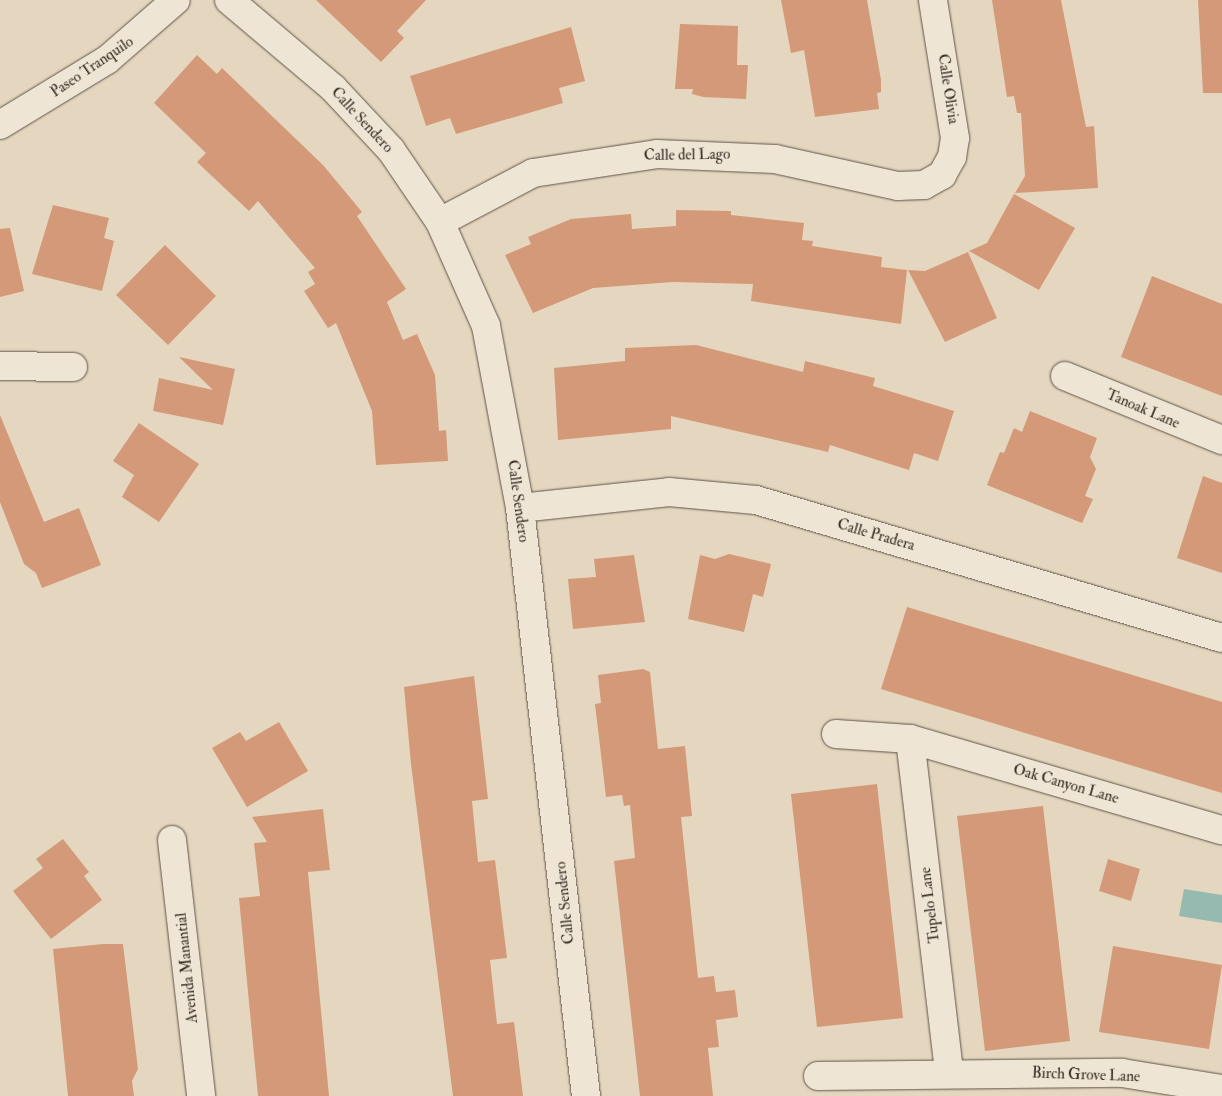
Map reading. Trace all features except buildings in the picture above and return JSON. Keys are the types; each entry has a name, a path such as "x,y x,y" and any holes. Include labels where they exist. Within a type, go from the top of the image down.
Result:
{"street":[{"name":"Paseo Tranquilo","path":"0,124 107,60 176,0"},
{"name":"Calle Sendero","path":"229,0 333,88 391,150 440,222 486,326 520,508 586,1096"},
{"name":"Calle Olivia","path":"933,0 955,119 952,157 942,175"},
{"name":"Calle del Lago","path":"440,222 533,173 658,154 775,159 898,186 924,186 942,175"},
{"path":"0,366 73,367"},
{"name":"Tanoak Lane","path":"1065,376 1222,440"},
{"name":"Calle Pradera","path":"520,508 669,492 756,500 1222,638"},
{"name":"Oak Canyon Lane","path":"836,734 910,739 1222,830"},
{"name":"Tupelo Lane","path":"910,739 949,1072"},
{"name":"Avenida Manantial","path":"172,840 201,1096"},
{"name":"Birch Grove Lane","path":"818,1076 949,1072 1122,1073 1222,1089"}],"water":[{"path":"1184,889 1222,895 1222,923 1179,916"}]}
